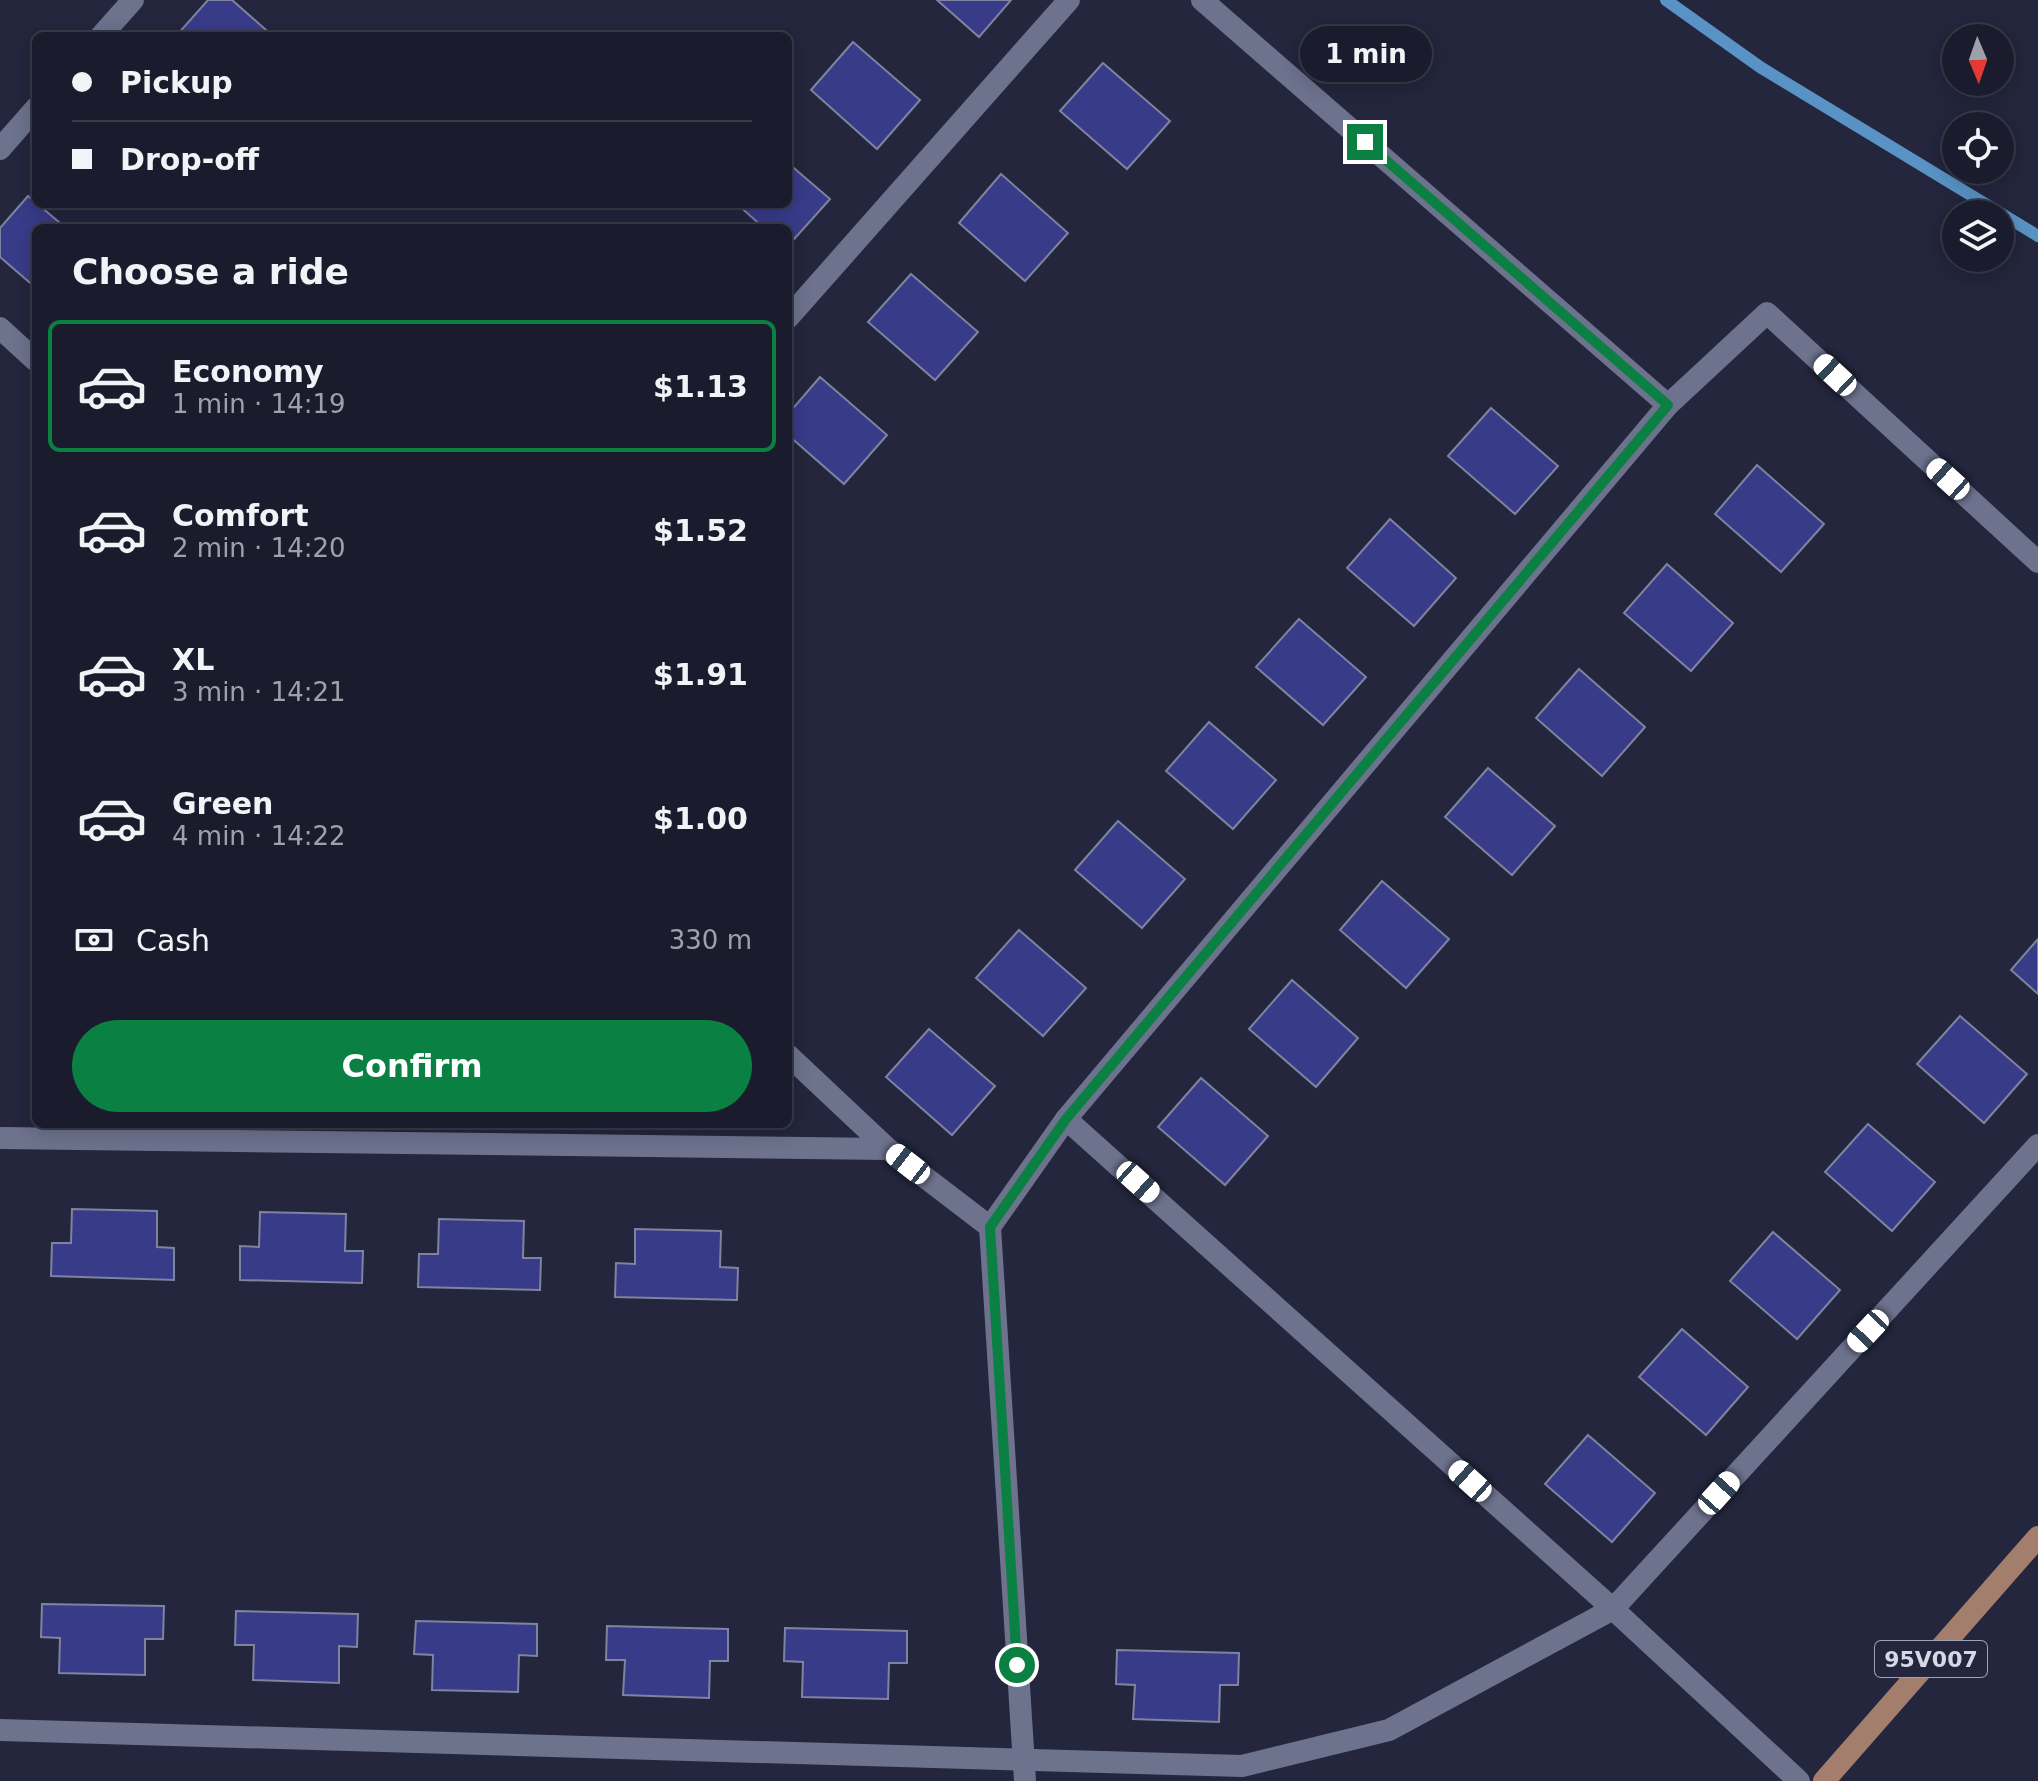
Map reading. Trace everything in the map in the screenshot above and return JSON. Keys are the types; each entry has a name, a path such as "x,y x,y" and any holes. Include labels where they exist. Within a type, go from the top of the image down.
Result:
{"main road":[{"name":"95V007","path":"1824,1781 2038,1537"}],"street":[{"path":"105,32 133,0"},
{"path":"792,313 1069,0"},
{"path":"1202,0 1668,405"},
{"path":"0,149 32,113"},
{"path":"1024,1770 990,1227 1066,1119 1668,405 1767,313 2038,562"},
{"path":"0,328 32,357"},
{"path":"792,1059 888,1149 990,1227"},
{"path":"1066,1119 1613,1609 1799,1781"},
{"path":"0,1138 888,1149"},
{"path":"0,1730 1024,1770 1242,1766 1389,1730 1613,1609 2038,1145"}],"building":[{"path":"208,0 232,0 268,32 180,32"},
{"path":"937,0 1011,0 979,37"},
{"path":"853,42 920,100 877,149 811,90"},
{"path":"1103,63 1170,121 1127,169 1060,111"},
{"path":"792,166 830,199 792,242 792,224 760,224 742,208 792,208"},
{"path":"1001,174 1068,233 1025,281 959,223"},
{"path":"28,196 32,199 32,208 42,208 61,224 32,224 32,285 0,257 0,228"},
{"path":"911,274 978,332 935,380 868,322"},
{"path":"820,377 887,435 844,484 792,438 792,409"},
{"path":"1491,408 1558,466 1515,514 1448,456"},
{"path":"1757,465 1824,524 1781,572 1715,514"},
{"path":"1390,519 1456,578 1414,626 1347,568"},
{"path":"1667,564 1733,623 1691,671 1624,613"},
{"path":"1299,619 1366,677 1323,725 1256,667"},
{"path":"1579,669 1645,727 1602,776 1536,718"},
{"path":"1209,722 1276,780 1233,829 1166,771"},
{"path":"1488,768 1555,826 1512,875 1445,817"},
{"path":"1118,821 1185,879 1142,928 1075,870"},
{"path":"1382,881 1449,939 1406,988 1340,930"},
{"path":"1019,930 1086,988 1043,1036 976,978"},
{"path":"2038,939 2038,994 2011,970"},
{"path":"1292,980 1358,1038 1316,1087 1249,1029"},
{"path":"1960,1016 2027,1074 1984,1123 1917,1064"},
{"path":"929,1029 995,1086 952,1135 886,1077"},
{"path":"1201,1078 1268,1136 1225,1185 1158,1127"},
{"path":"1868,1124 1935,1182 1892,1231 1825,1172"},
{"path":"72,1209 157,1211 157,1247 174,1248 174,1280 51,1276 52,1243 71,1243"},
{"path":"260,1212 346,1214 345,1251 363,1251 362,1283 240,1280 240,1246 259,1247"},
{"path":"439,1219 524,1221 523,1258 541,1258 540,1290 418,1287 419,1254 438,1254"},
{"path":"635,1229 721,1231 720,1267 738,1268 737,1300 615,1297 616,1263 635,1264"},
{"path":"1773,1232 1840,1290 1797,1339 1730,1281"},
{"path":"1682,1329 1748,1387 1706,1435 1639,1377"},
{"path":"1588,1435 1655,1493 1612,1542 1545,1484"},
{"path":"42,1604 164,1606 163,1639 145,1639 145,1675 59,1673 60,1638 41,1637"},
{"path":"236,1611 358,1614 357,1647 339,1646 339,1683 253,1680 254,1645 235,1645"},
{"path":"416,1621 537,1624 537,1656 519,1655 518,1692 432,1690 433,1655 414,1654"},
{"path":"607,1626 728,1629 728,1661 710,1661 709,1698 623,1695 625,1660 606,1660"},
{"path":"785,1628 907,1631 907,1663 889,1663 888,1699 802,1697 803,1662 784,1661"},
{"path":"1117,1650 1239,1653 1238,1685 1220,1685 1219,1722 1133,1719 1135,1685 1116,1684"}],"waterway":[{"path":"1666,0 1760,67 2038,236"}],"route":[{"path":"1017,1665 990,1227 1066,1119 1668,405 1365,142"}]}
